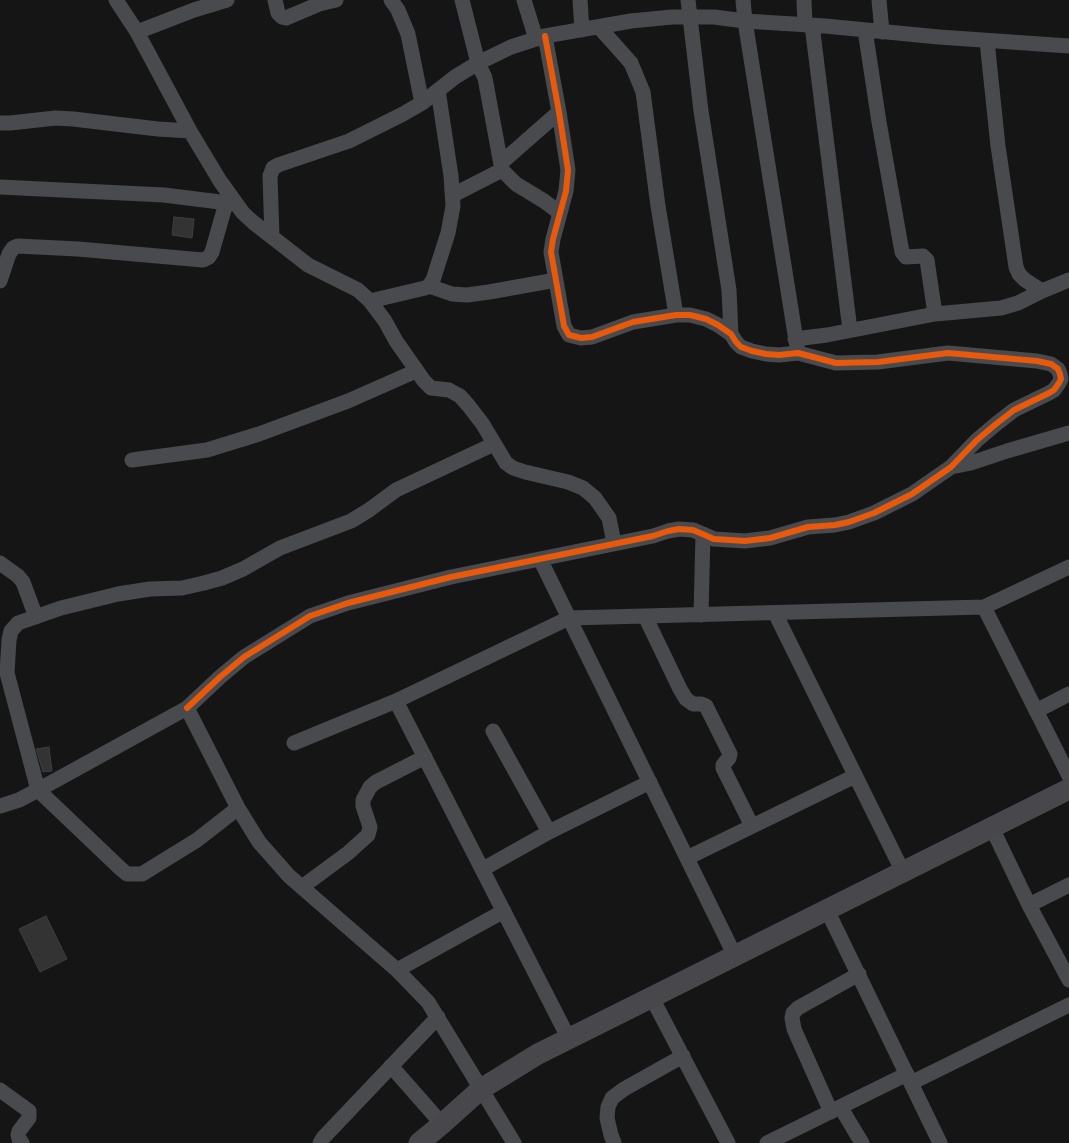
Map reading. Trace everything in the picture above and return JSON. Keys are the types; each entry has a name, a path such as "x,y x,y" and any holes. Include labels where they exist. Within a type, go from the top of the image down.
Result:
{"main road":[{"path":"419,1143 481,1089 538,1054 1069,789"}],"street":[{"path":"116,0 137,32 190,131 220,181 231,203 308,265 358,290 370,301 386,321 416,371 431,388 449,390 460,396 468,404 506,463 513,468 568,482 583,488 596,498 609,518 614,543"},
{"path":"275,0 278,13 282,17 286,18 319,4 336,0"},
{"path":"392,0 408,34 422,103"},
{"path":"462,0 478,63 487,86 502,166 516,184 544,201 560,213"},
{"path":"524,0 540,38 559,112 568,170 566,192 553,239 551,252 564,326 569,335 581,338 592,337 633,322 676,315 690,315 706,319 731,334 741,347 766,354 779,355 797,346 850,330 935,314 1001,308 1018,303 1069,280"},
{"path":"580,0 582,30"},
{"path":"688,0 701,111 729,290 731,334"},
{"path":"743,0 745,21 797,346"},
{"path":"804,0 809,25 850,330"},
{"path":"879,0 882,32"},
{"path":"137,32 218,1"},
{"path":"272,237 270,176 273,168 349,141 422,103 455,77 478,63 511,47 540,38 631,21 690,16 987,41 1069,46"},
{"path":"599,27 631,63 643,92 658,206 676,315"},
{"path":"865,30 878,122 902,252 906,257 923,256 928,260 935,314"},
{"path":"987,41 998,146 1016,267 1019,274 1025,280 1042,291"},
{"path":"429,286 433,280 448,233 451,221 453,195 438,90"},
{"path":"453,195 502,166 559,112"},
{"path":"0,123 62,119 190,131"},
{"path":"0,187 164,194 231,203"},
{"path":"0,282 8,254 13,248 18,246 78,249 203,260 212,252 231,203"},
{"path":"370,301 399,295 429,286 452,294 467,295 556,280"},
{"path":"0,806 20,800 187,708 244,657 310,616 348,602 451,577 680,529 693,530 714,539 745,541 770,538 808,527 829,526 849,522 874,513 912,494 950,467 978,440 1014,410 1054,390 1061,379 1058,368 1051,364 1037,361 948,353 878,362 836,362 797,346"},
{"path":"132,460 207,450 252,436 348,400 416,371"},
{"path":"950,467 971,463 1069,433"},
{"path":"238,808 197,840 142,874 126,874 38,790 7,700 8,640 12,631 18,623 61,608 118,594 150,589 182,588 222,578 243,569 280,548 351,521 396,490 494,444"},
{"path":"701,615 703,534"},
{"path":"540,559 735,956"},
{"path":"0,563 18,576 23,582 36,616"},
{"path":"294,743 396,701 569,618 984,607 1069,567"},
{"path":"984,607 1069,776"},
{"path":"775,613 903,872"},
{"path":"645,616 686,699 693,704 701,704 706,706 730,754 729,758 723,765 724,771 752,826"},
{"path":"1036,711 1069,694"},
{"path":"396,701 569,1039"},
{"path":"187,708 238,808 258,842 289,876 397,970 428,1002 514,1143"},
{"path":"493,731 549,832"},
{"path":"302,887 348,853 368,835 370,827 363,800 370,787 376,782 425,757"},
{"path":"687,858 855,776"},
{"path":"483,870 549,832 650,782"},
{"path":"992,828 1069,980"},
{"path":"1030,905 1069,885"},
{"path":"827,910 940,1143"},
{"path":"397,970 504,911"},
{"path":"859,974 798,1008 793,1013 792,1018 794,1030 836,1110 862,1143"},
{"path":"652,998 728,1143"},
{"path":"767,1143 836,1110 909,1079 1069,1005"},
{"path":"320,1143 323,1138 438,1017"},
{"path":"614,1143 607,1118 608,1107 612,1098 624,1089 683,1056"},
{"path":"391,1066 442,1124"},
{"path":"0,1090 29,1111 29,1118 18,1135 22,1143"}],"building":[{"path":"174,217 194,219 192,238 172,235"},
{"path":"49,747 52,771 43,772 36,749"},
{"path":"46,916 67,959 40,972 19,929"}],"cycle path":[{"path":"187,708 244,657 310,616 348,603 451,577 653,536 679,529 693,530 714,539 745,541 770,538 808,527 835,525 849,522 874,513 912,494 951,467 977,440 996,424 1014,410 1054,390 1059,383 1061,379 1058,369 1051,364 1037,361 948,353 878,362 836,363 798,353 779,355 766,354 741,347 731,334 718,325 706,319 690,315 676,315 633,322 592,337 581,338 569,335 564,326 551,252 566,191 568,170 545,36"}]}
